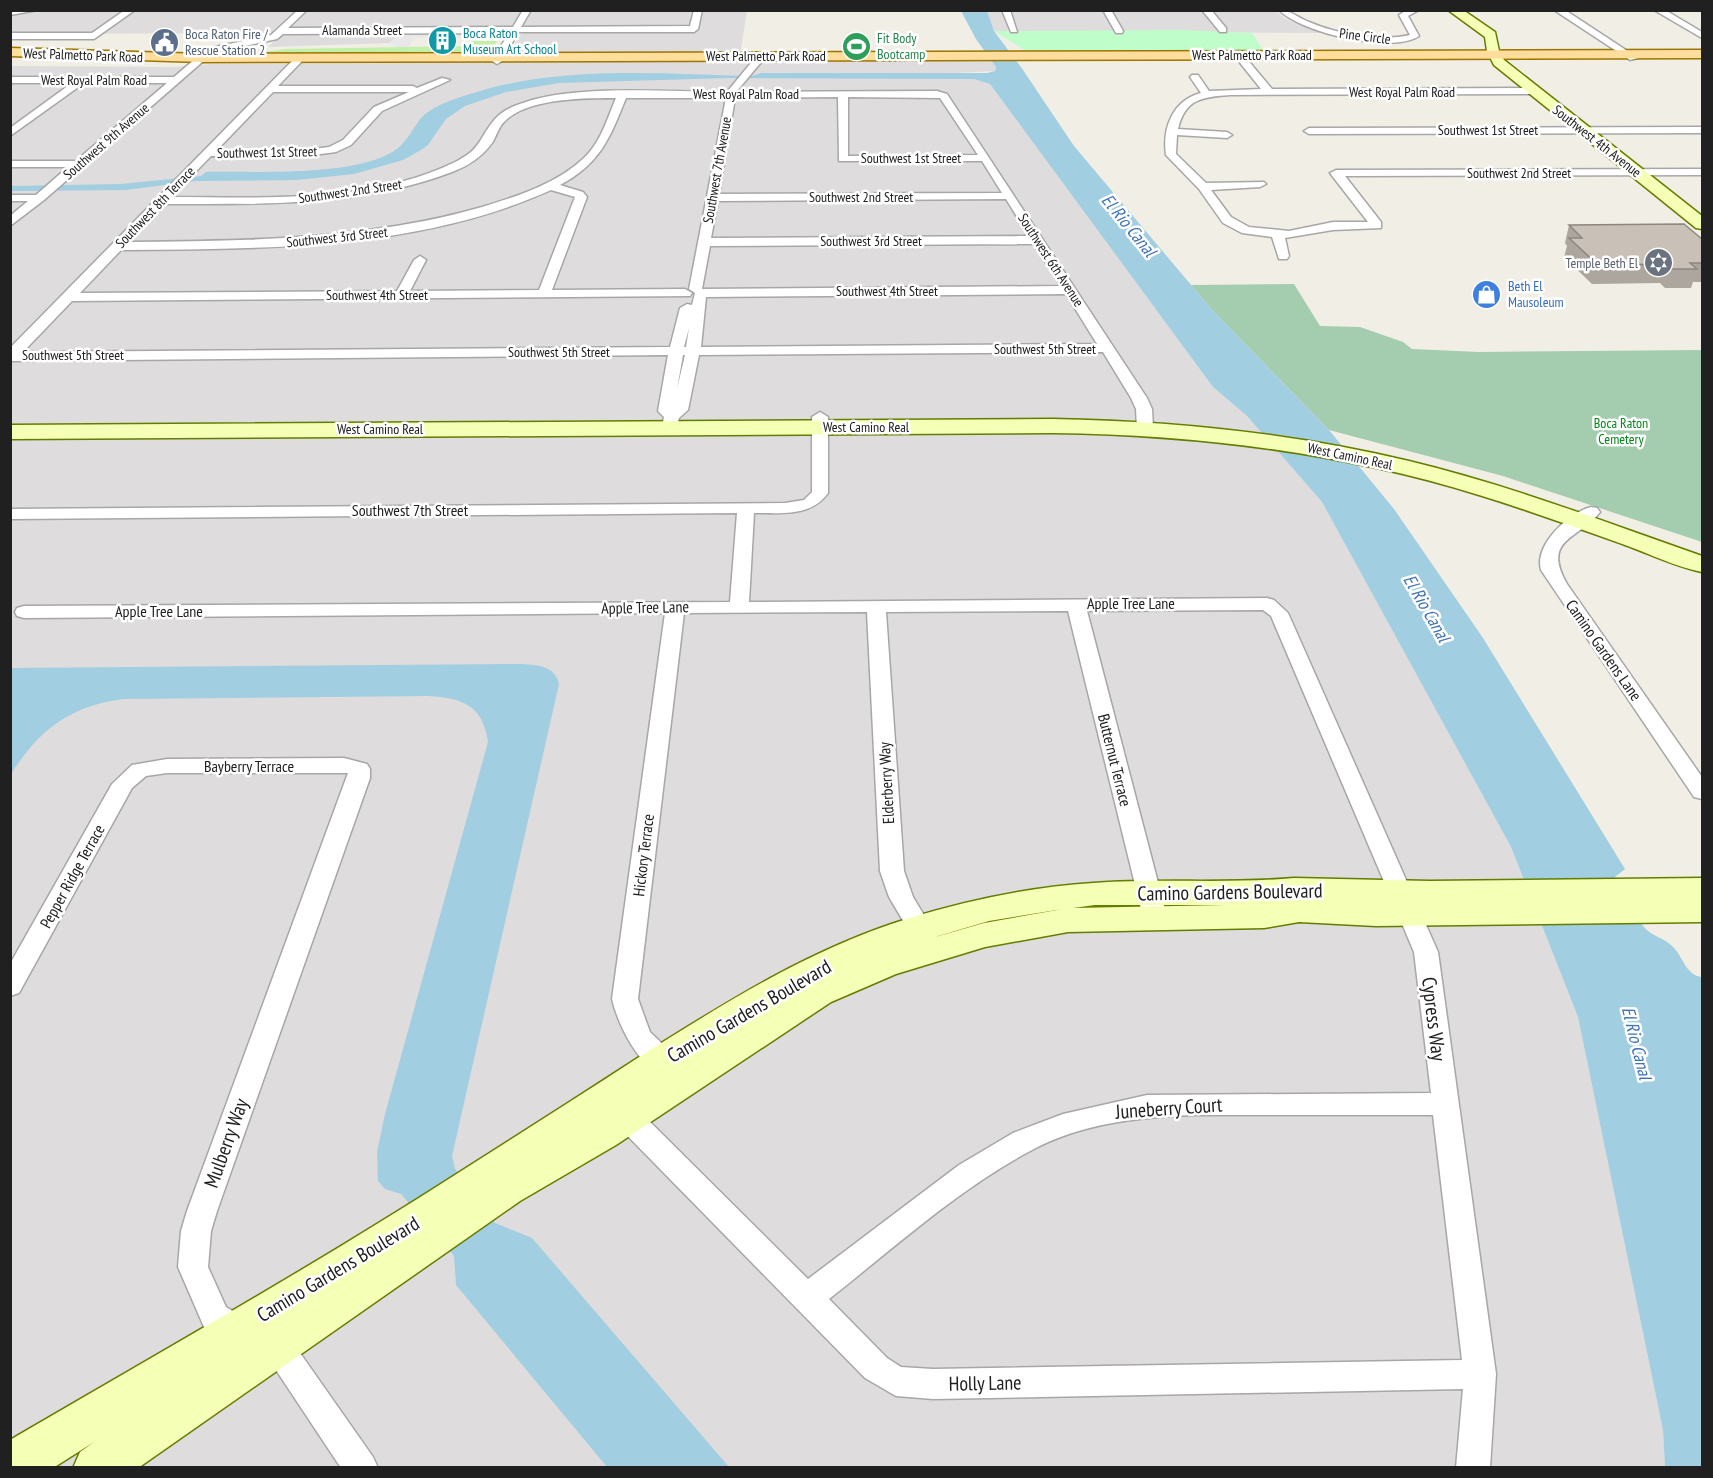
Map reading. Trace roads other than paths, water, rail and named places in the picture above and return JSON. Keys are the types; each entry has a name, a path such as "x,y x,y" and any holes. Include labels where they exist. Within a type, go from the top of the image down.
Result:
{"main road":[{"name":"West Palmetto Park Road","path":"10,52 200,60 261,58 298,60"},
{"name":"West Palmetto Park Road","path":"498,59 758,60 878,55 964,57"},
{"name":"West Palmetto Park Road","path":"10,59 1702,56"}],"street":[{"path":"10,13 34,10"},
{"path":"10,36 94,36 131,10"},
{"path":"261,58 255,55 255,52 303,10"},
{"path":"498,59 527,10"},
{"name":"Alamanda Street","path":"200,60 218,50 278,34 694,29 698,10"},
{"path":"1006,10 1014,30"},
{"path":"1107,10 1119,31"},
{"path":"1206,10 1223,30"},
{"name":"Pine Circle","path":"1283,10 1294,20 1319,28 1399,40 1414,36 1404,15 1415,10"},
{"path":"1454,10 1491,35 1496,57"},
{"path":"1558,10 1630,56"},
{"path":"1658,10 1702,35"},
{"path":"1240,56 1269,92"},
{"name":"Southwest 4th Avenue","path":"1496,57 1534,91 1702,224"},
{"name":"Southwest 9th Avenue","path":"10,223 200,60"},
{"name":"Southwest 8th Terrace","path":"11,356 298,60"},
{"name":"Southwest 7th Avenue","path":"695,293 693,351 680,411 671,421 666,411 676,352 695,293 730,94 736,82 758,60"},
{"path":"1195,77 1207,95 1183,104 1174,118 1171,155 1203,187 1231,224 1256,232 1278,235 1283,255"},
{"name":"West Royal Palm Road","path":"10,80 177,80"},
{"path":"10,133 82,80"},
{"name":"Southwest 1st Street","path":"208,153 328,151 344,145 355,131 378,110 444,80"},
{"path":"270,89 423,89"},
{"name":"West Royal Palm Road","path":"1207,95 1269,92 1534,91"},
{"name":"Southwest 1st Street","path":"843,94 843,159 985,158"},
{"name":"West Royal Palm Road","path":"547,101 580,96 622,95 928,94 945,97"},
{"name":"Southwest 3rd Street","path":"118,246 263,244 374,234 474,213 550,186 578,169 594,154 622,95"},
{"name":"Southwest 6th Avenue","path":"945,97 1143,405 1145,423"},
{"name":"Southwest 2nd Street","path":"162,201 321,198 412,182 467,160 483,148 502,118 520,108 547,101"},
{"name":"Southwest 1st Street","path":"1309,131 1702,130"},
{"path":"1172,132 1227,135"},
{"path":"10,164 79,164"},
{"name":"Southwest 2nd Street","path":"1278,235 1299,234 1333,226 1377,225 1336,174 1702,172"},
{"path":"1203,187 1260,184"},
{"path":"544,294 581,197 573,191 550,186"},
{"path":"10,198 44,194"},
{"name":"Southwest 2nd Street","path":"712,198 1010,196"},
{"name":"Southwest 3rd Street","path":"704,243 1038,240"},
{"path":"401,295 420,260"},
{"name":"Southwest 4th Street","path":"69,297 1070,290"},
{"name":"Southwest 5th Street","path":"11,356 1107,348"},
{"name":"West Camino Real","path":"10,432 671,421 1077,426 1145,423 1258,434"},
{"name":"Southwest 7th Street","path":"10,514 785,508 809,504 820,493 820,422"},
{"name":"West Camino Real","path":"10,423 289,426"},
{"name":"West Camino Real","path":"1145,423 1230,435 1242,430 1355,451 1702,551"},
{"path":"739,606 746,508"},
{"name":"West Camino Real","path":"1585,516 1702,564"},
{"name":"Camino Gardens Lane","path":"1585,516 1552,544 1549,566 1558,584 1702,792"},
{"name":"Apple Tree Lane","path":"24,612 1076,603 1267,604"},
{"name":"Butternut Terrace","path":"1076,603 1151,905"},
{"name":"Cypress Way","path":"1267,604 1279,613 1426,952 1480,1374 1473,1467"},
{"name":"Elderberry Way","path":"876,605 891,871 901,897 926,938"},
{"name":"Hickory Terrace","path":"674,1071 642,1042 633,1028 628,1014 626,984 675,607"},
{"name":"Bayberry Terrace","path":"140,770 167,766 321,765 344,765 359,769"},
{"name":"Mulberry Way","path":"359,769 359,778 196,1231 193,1268 215,1317 287,1360 361,1467"},
{"name":"Pepper Ridge Terrace","path":"10,987 123,784 140,770"},
{"name":"Camino Gardens Boulevard","path":"1655,900 1702,889"},
{"name":"Camino Gardens Boulevard","path":"10,1467 253,1340 409,1241 498,1181 674,1071 818,993 883,965 926,938 984,935 1151,905 1264,916 1299,910 1404,903 1528,901 1655,900 1702,910"},
{"name":"Juneberry Court","path":"806,1299 969,1173 1023,1141 1063,1125 1147,1106 1445,1104"},
{"name":"Holly Lane","path":"618,1107 876,1368 896,1381 933,1384 1480,1374"},
{"name":"Camino Gardens Boulevard","path":"97,1467 253,1340"}],"water":[{"name":"El Rio Canal","path":"961,11 987,11 994,31 1074,146 1213,311 1329,430 1394,509 1483,638 1625,869 1615,877 1639,920 1647,930 1671,945 1692,973 1702,977 1702,1467 1665,1467 1663,1430 1578,1017 1511,847 1322,502 1247,416 1213,387 990,84 974,79 729,78 559,83 506,92 465,106 446,119 428,145 421,150 403,160 354,174 297,180 195,181 126,190 11,191 10,186 121,184 201,176 206,172 303,171 355,165 376,159 399,148 423,116 441,104 510,83 544,78 613,73 752,76 761,73 987,73 995,71 996,67 976,39"},
{"path":"522,664 540,666 550,670 559,684 452,1156 455,1169 495,1223 532,1238 729,1467 607,1467 456,1285 454,1256 401,1194 385,1189 378,1181 377,1152 385,1114 488,742 481,719 476,712 461,702 428,696 123,699 87,707 58,723 33,745 11,774 11,668"}],"place":[{"name":"Boca Raton Museum Art School","path":"442,41"},
{"name":"Boca Raton Fire / Rescue Station 2","path":"164,42"},
{"name":"Fit Body Bootcamp","path":"856,46"},
{"name":"Temple Beth El","path":"1659,263"},
{"name":"Beth El Mausoleum","path":"1487,294"}],"park label":[{"name":"Boca Raton Cemetery","path":"1621,432"}]}
